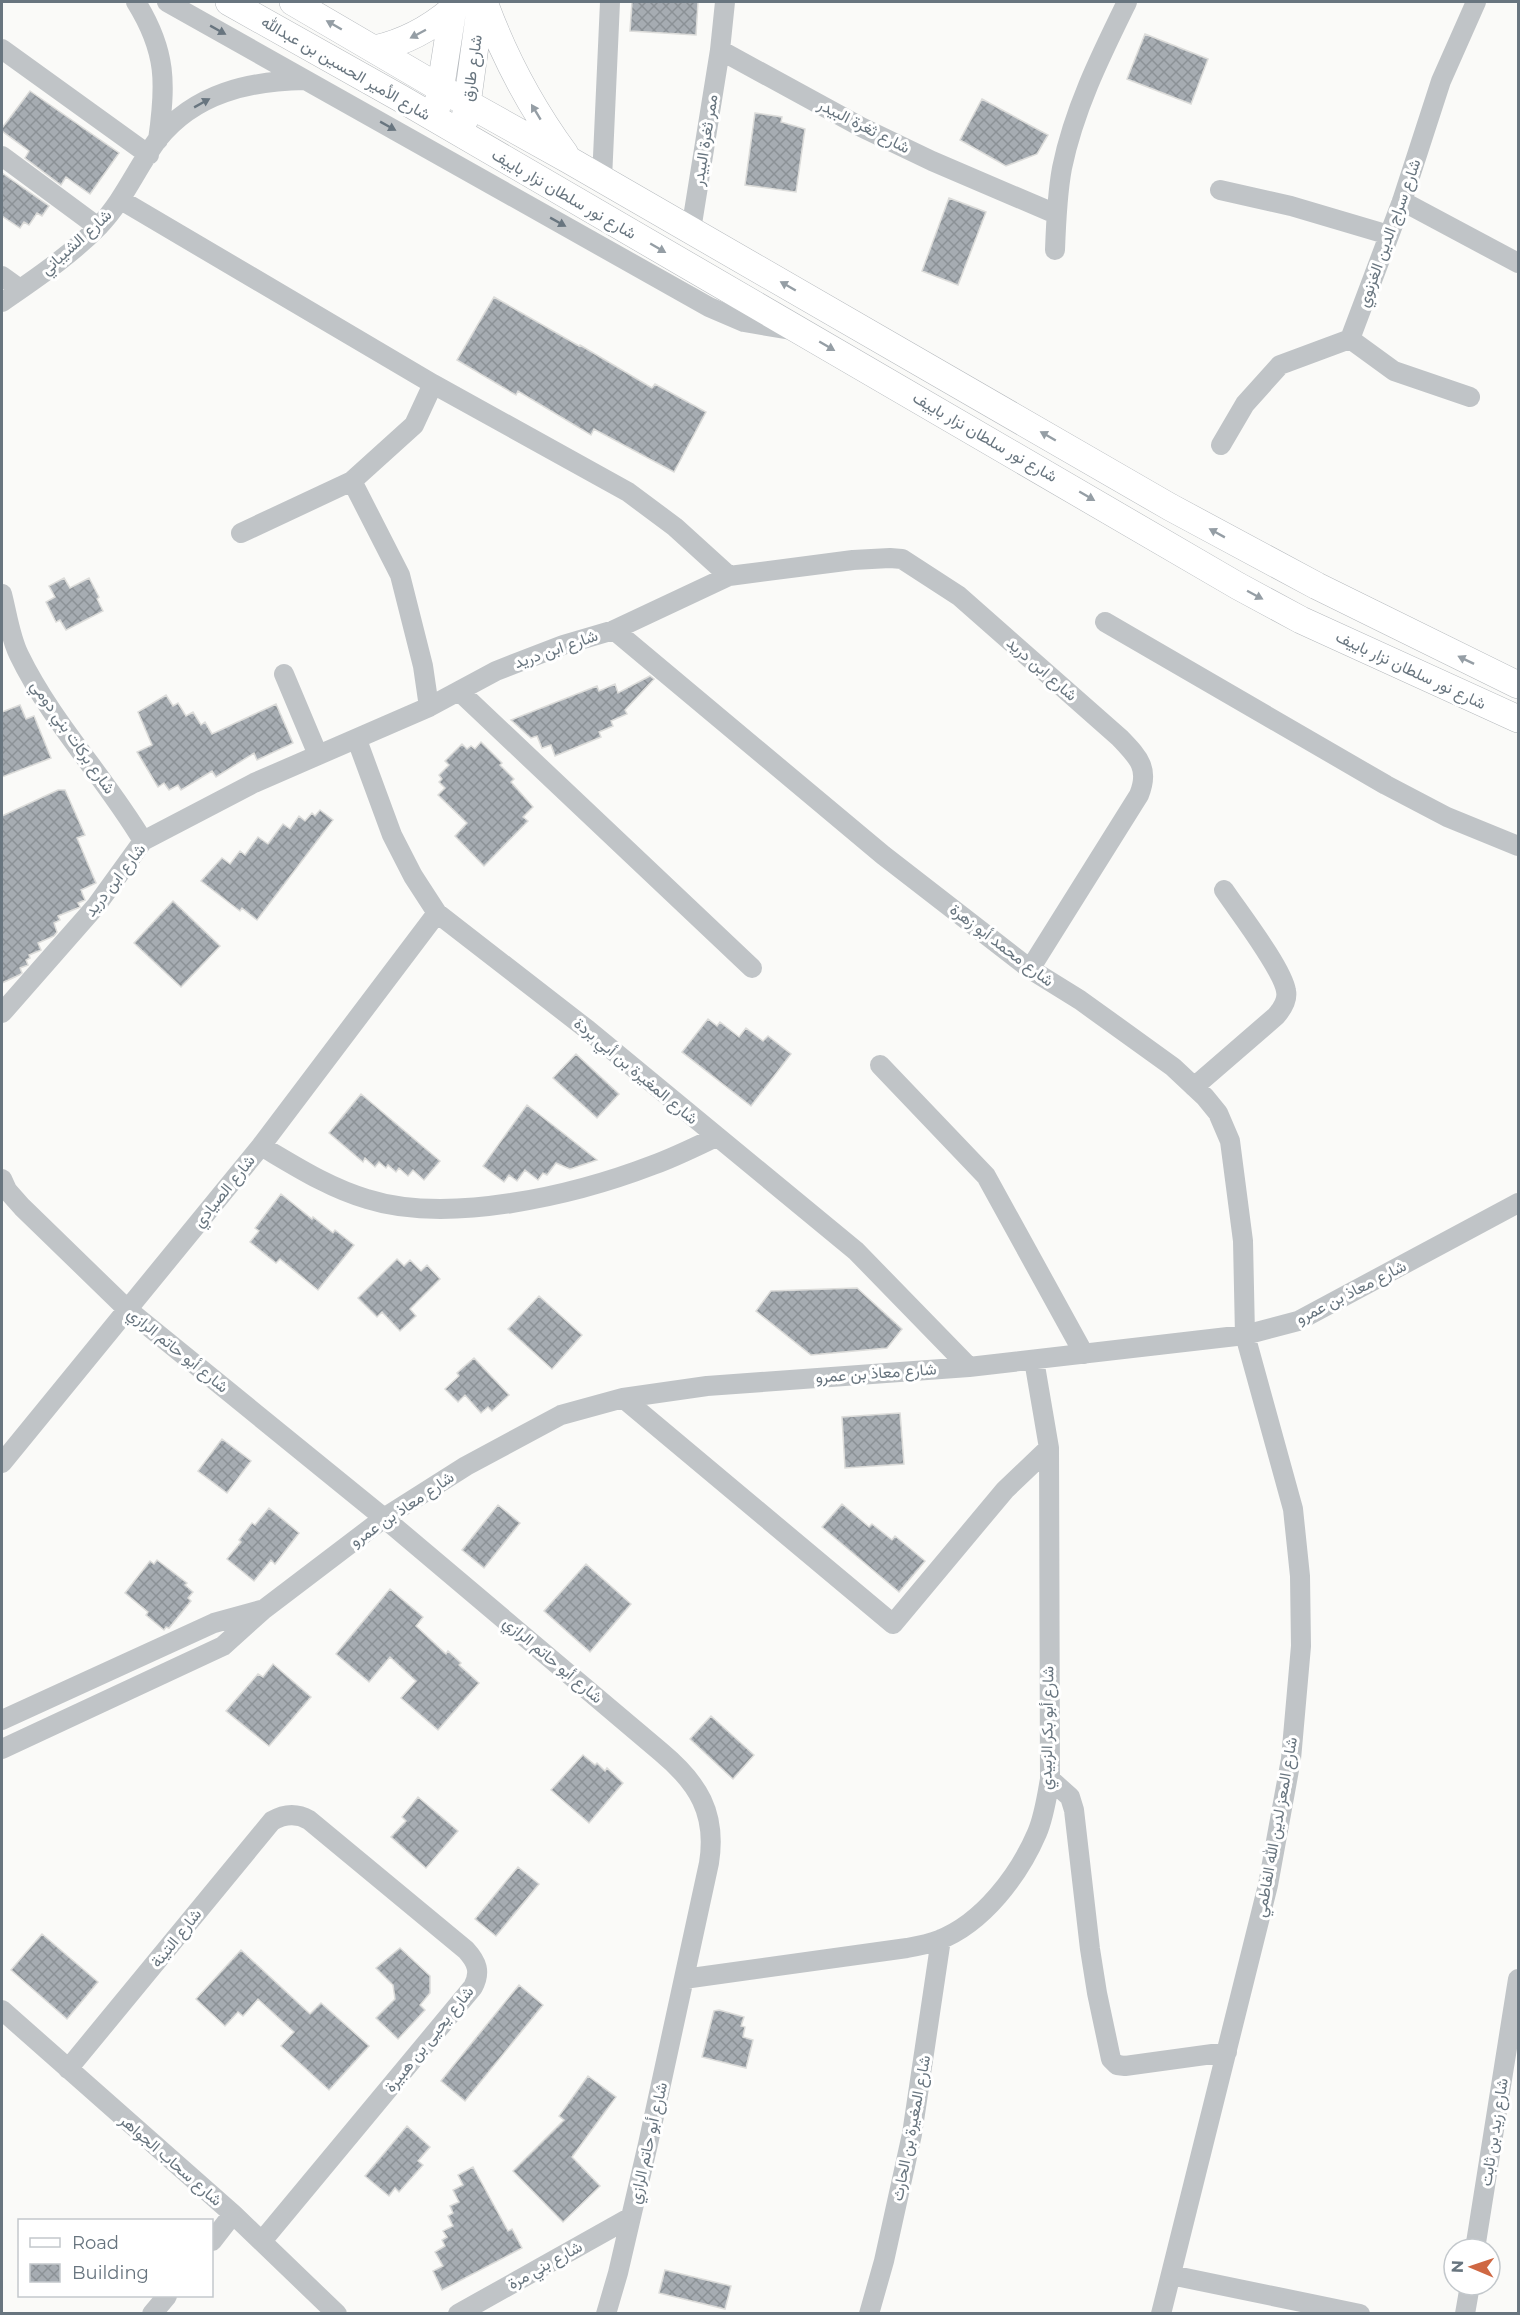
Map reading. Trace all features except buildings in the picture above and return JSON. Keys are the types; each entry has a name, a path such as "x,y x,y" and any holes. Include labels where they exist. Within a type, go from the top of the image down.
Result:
{"main road":[{"name":"شارع الأمير الحسين بن عبدالله","path":"229,2 462,135"},
{"name":"شارع الأمير الحسين بن عبدالله","path":"293,2 468,103"},
{"name":"شارع طارق","path":"462,135 482,2"},
{"path":"482,2 518,82 542,122 569,160"},
{"name":"شارع طارق","path":"436,120 454,5"},
{"path":"375,50 401,42 426,30 454,5"},
{"name":"شارع نور سلطان نزار باييف","path":"468,103 1235,543 1378,617 1518,685"},
{"name":"شارع نور سلطان نزار باييف","path":"462,135 1238,586 1301,620 1518,719"}],"street":[{"name":"شارع الشيباني","path":"136,2 150,26 162,61 164,98 153,147"},
{"path":"167,2 726,315 771,328 802,331"},
{"path":"602,179 610,2"},
{"path":"720,50 725,2"},
{"path":"1055,250 1056,214 1062,167 1076,116 1127,2"},
{"name":"شارع سراج الدين الغزنوي","path":"1350,339 1402,201 1441,81 1476,2"},
{"path":"2,49 153,147"},
{"name":"شارع ثغرة البيدر","path":"720,50 902,147 1056,214"},
{"name":"ممر ثغرة البيدر","path":"691,230 720,50"},
{"name":"شارع الشيباني","path":"2,302 48,269 98,227 121,200 153,147 180,117 219,94 240,86 262,82 308,80"},
{"path":"2,156 98,227"},
{"path":"1220,190 1291,206 1389,235"},
{"path":"121,200 434,384 628,492 675,527 729,576"},
{"path":"1402,201 1518,263"},
{"path":"2,276 20,290"},
{"path":"1221,445 1245,404 1280,364 1350,339 1394,371 1470,397"},
{"path":"241,533 352,481 414,425 434,384"},
{"path":"352,481 400,575 423,666 429,707"},
{"name":"شارع ابن دريد","path":"2,1014 96,906 143,841 254,783 357,740 530,657 614,630 729,576 853,560 890,558 902,559 959,596 1120,738 1142,765 1144,782 1139,795 1030,969"},
{"name":"شارع بركات بني دومي","path":"2,594 10,655 110,788 143,841"},
{"path":"1105,622 1386,785 1447,817 1518,846"},
{"name":"شارع محمد أبو زهرة","path":"614,630 883,855 1030,969 1111,1022 1173,1067 1218,1113 1230,1141 1243,1241 1245,1335"},
{"path":"284,674 318,755"},
{"path":"459,691 752,968"},
{"name":"شارع المغيرة بن أبي بردة","path":"357,740 392,835 413,876 437,913 588,1030 856,1251 969,1366"},
{"path":"1194,1087 1276,1016 1284,1005 1287,993 1276,969 1224,890"},
{"name":"شارع الصيادي","path":"2,1463 261,1146 437,913"},
{"path":"880,1065 986,1176 1084,1354"},
{"path":"261,1146 335,1187 368,1200 450,1209 500,1204 578,1190 654,1165 716,1137"},
{"name":"شارع أبو حاتم الرازي","path":"2,1179 7,1190 22,1207 127,1309 384,1518 673,1762 698,1794 709,1816 712,1843 631,2217 606,2313"},
{"name":"شارع معاذ بن عمرو","path":"2,1749 223,1646 263,1610 384,1518 466,1466 546,1422 588,1406 623,1398 706,1386 1034,1360 1245,1335 1298,1321 1518,1203"},
{"name":"شارع المعز لدين الله الفاطمي","path":"1161,2313 1273,1862 1291,1759 1301,1647 1300,1576 1293,1509 1245,1335"},
{"name":"شارع أبو بكر الزبيدي","path":"684,1979 907,1948 941,1939 965,1926 989,1904 1022,1863 1038,1832 1050,1779 1049,1448 1034,1360"},
{"path":"623,1398 893,1624 1005,1490 1049,1448"},
{"name":"شارع معاذ بن عمرو","path":"2,1720 214,1623 263,1610"},
{"path":"1050,1779 1066,1792 1074,1810 1095,1982 1111,2059 1117,2066 1125,2066 1227,2052"},
{"name":"شارع التينة","path":"68,2069 272,1821 280,1816 289,1815"},
{"name":"شارع يحيى بن هبيرة","path":"262,2241 473,1987 478,1973 476,1963 466,1950 309,1820 289,1815"},
{"name":"شارع المغيرة بن الحارث","path":"869,2313 884,2261 912,2134 941,1939"},
{"name":"شارع زيد بن ثابت","path":"1477,2237 1518,1979"},
{"name":"شارع سحاب الجواهر","path":"2,2010 233,2214 337,2313"},
{"path":"213,2240 233,2214"},
{"name":"شارع بني مرة","path":"458,2313 631,2217"},
{"path":"1171,2275 1360,2313"},
{"path":"152,2313 165,2297"},
{"path":"1466,2313 1468,2297"}]}
